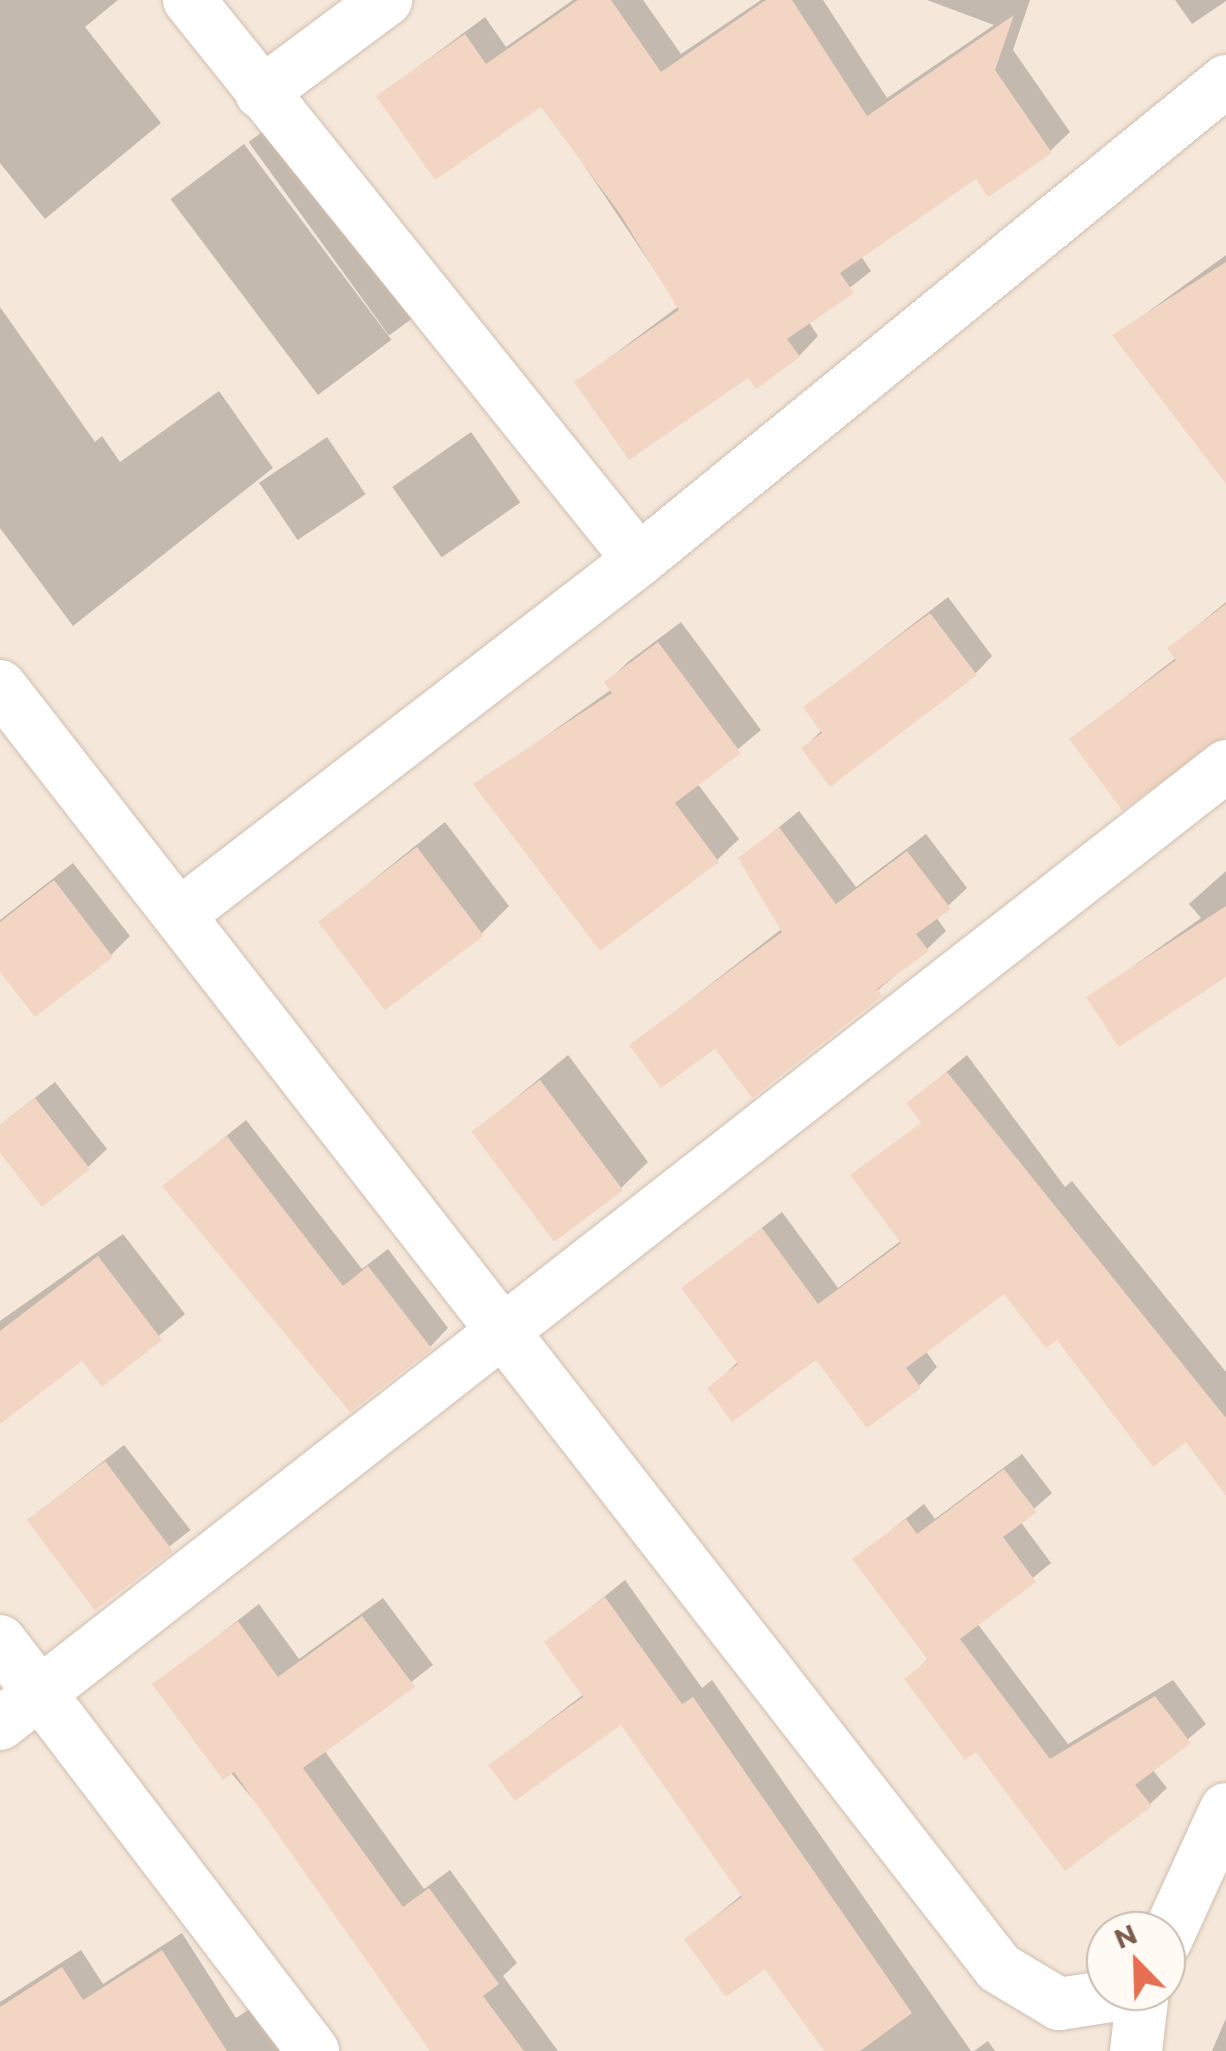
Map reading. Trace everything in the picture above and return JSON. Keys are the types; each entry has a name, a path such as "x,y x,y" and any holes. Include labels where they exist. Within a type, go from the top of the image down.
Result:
{"street":[{"path":"189,0 639,560"},
{"path":"261,93 386,0"},
{"path":"180,914 639,560 1226,82"},
{"path":"0,686 508,1330 999,1968 1059,2004 1143,1991 1136,2051"},
{"path":"20,1709 1226,766"},
{"path":"0,1641 20,1709 313,2051"},
{"path":"1179,1911 1226,1809"}],"shaded area":[{"path":"0,0 1226,0 1226,2051 0,2051"}],"building":[{"path":"578,0 611,0 661,72 766,0 792,0 867,116 1014,15 995,70 1052,153 988,197 976,179 840,273 854,293 787,339 800,357 756,389 748,378 629,460 574,382 679,310 620,214 541,107 435,180 376,96 465,34 486,64"},
{"path":"1226,262 1226,484 1112,335"},
{"path":"1226,604 1226,737 1122,810 1069,739 1176,660 1167,648"},
{"path":"930,613 977,675 830,787 801,748 822,733 803,707"},
{"path":"658,642 741,753 675,803 719,862 600,951 473,784 612,693 604,682"},
{"path":"779,827 836,904 907,851 951,909 916,934 929,951 877,989 882,996 752,1098 715,1049 661,1088 629,1045 782,932 738,858"},
{"path":"417,847 484,936 385,1010 318,922"},
{"path":"54,880 113,957 35,1017 0,972 0,922"},
{"path":"1226,906 1226,977 1119,1047 1086,997"},
{"path":"947,1072 1226,1418 1226,1496 1186,1442 1153,1467 1057,1340 1046,1348 1004,1294 906,1368 921,1388 867,1428 816,1360 732,1422 707,1388 738,1364 681,1288 762,1228 818,1304 901,1243 850,1175 921,1123 906,1103"},
{"path":"540,1080 623,1190 554,1242 471,1132"},
{"path":"35,1098 90,1169 42,1207 0,1153 0,1125"},
{"path":"227,1136 343,1286 368,1266 432,1349 350,1412 162,1186"},
{"path":"98,1256 162,1340 102,1387 82,1361 0,1424 0,1331"},
{"path":"105,1461 173,1551 95,1610 27,1520"},
{"path":"1004,1469 1037,1512 1003,1537 1036,1582 960,1639 1050,1759 1155,1696 1191,1743 1135,1785 1152,1806 1065,1871 976,1752 965,1760 904,1679 928,1660 852,1559 906,1519 917,1534"},
{"path":"605,1597 682,1704 693,1697 912,2013 860,2051 824,2051 765,1969 726,1997 684,1939 742,1897 621,1725 515,1801 488,1765 583,1697 544,1642"},
{"path":"362,1616 415,1687 303,1768 403,1907 429,1888 499,1984 483,1996 524,2051 430,2051 234,1772 223,1780 152,1684 238,1621 278,1677"},
{"path":"162,1950 227,2051 0,2051 0,2007 62,1967 83,2000"}]}
